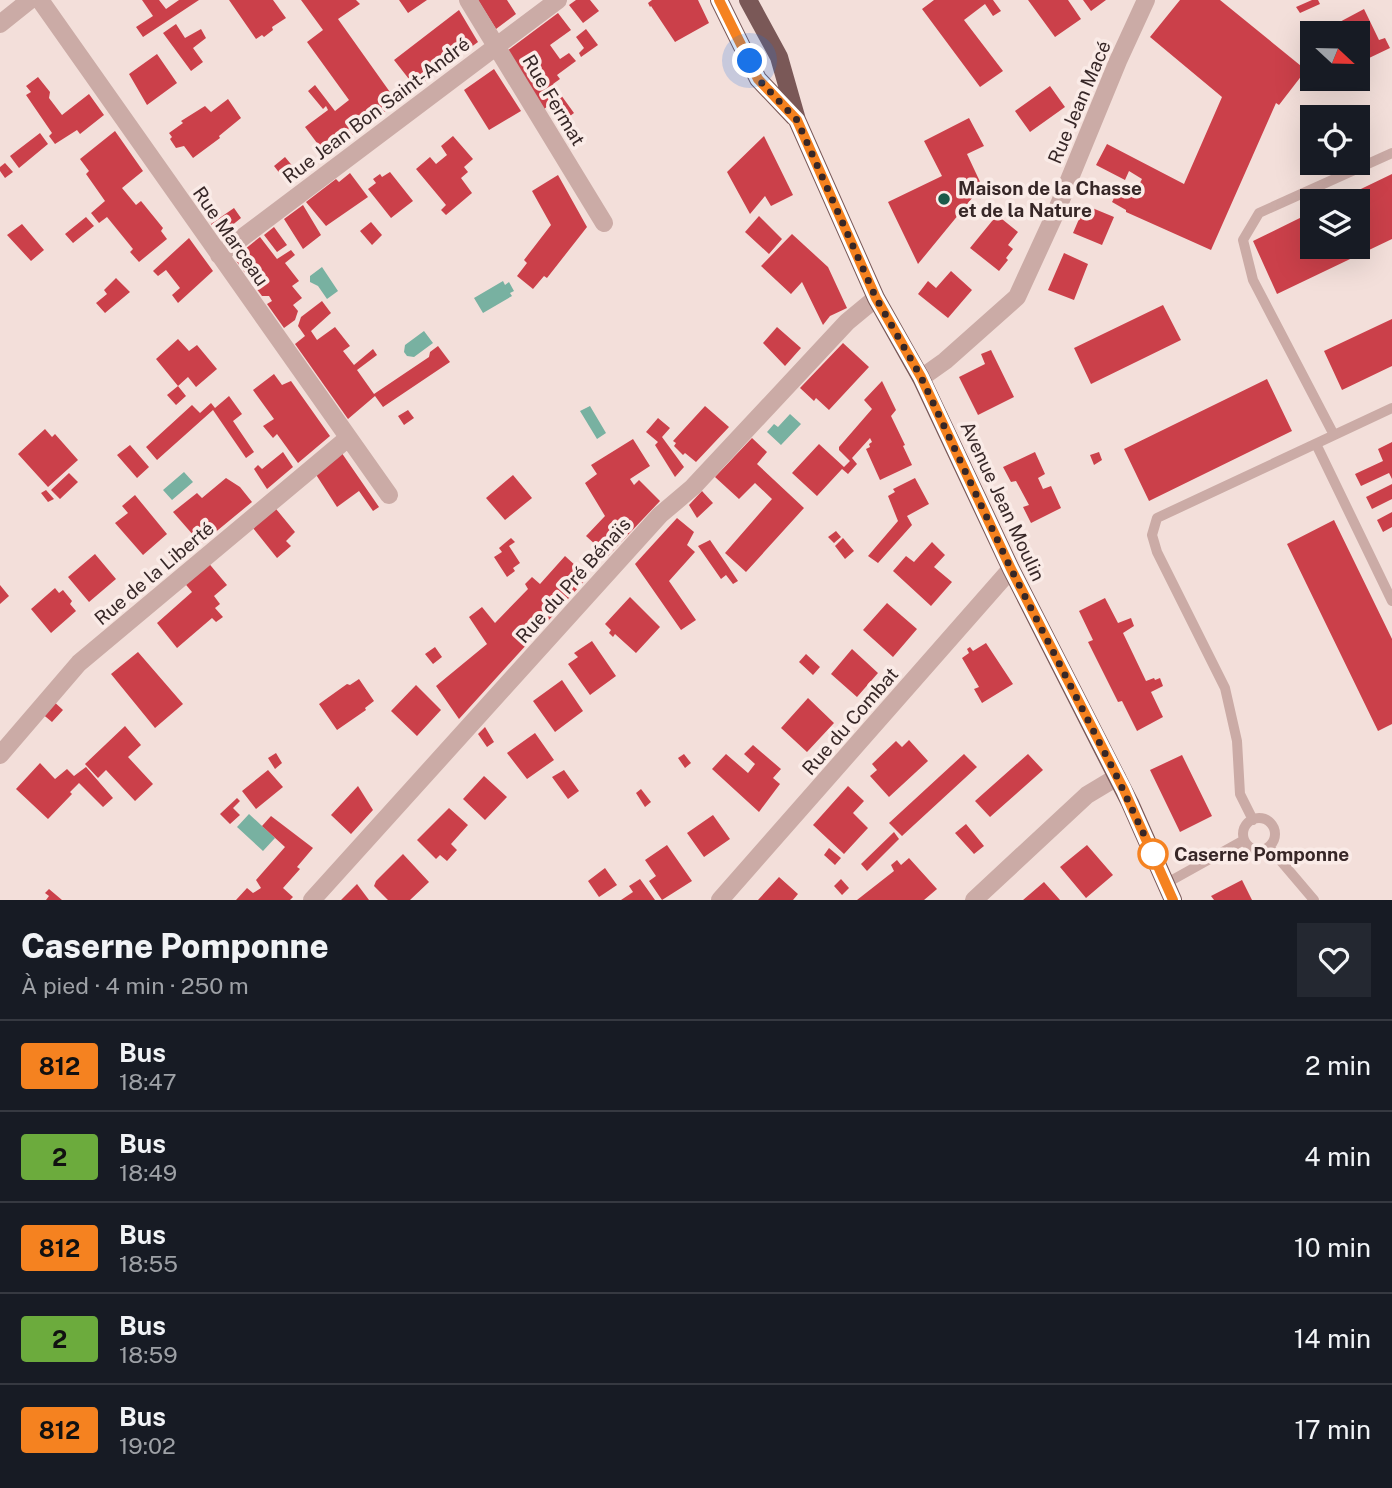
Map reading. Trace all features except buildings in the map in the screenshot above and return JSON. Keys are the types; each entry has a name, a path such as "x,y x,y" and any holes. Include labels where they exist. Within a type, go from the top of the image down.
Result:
{"main road":[{"path":"719,0 758,79 797,120"},
{"path":"748,0 779,57 797,120"},
{"name":"Avenue Jean Moulin","path":"797,120 876,298 921,377 1011,569 1117,777 1169,892"}],"street":[{"path":"0,24 30,0"},
{"name":"Rue Marceau","path":"40,0 388,495"},
{"name":"Rue Fermat","path":"468,0 604,223"},
{"name":"Rue Jean Bon Saint-André","path":"219,255 558,0"},
{"name":"Rue Jean Macé","path":"921,377 945,361 1017,297 1146,0"},
{"name":"Rue du Pré Bénaïs","path":"313,900 660,515 693,487 847,322 876,298"},
{"name":"Rue de la Liberté","path":"0,754 79,663 348,438"},
{"name":"Rue du Combat","path":"720,900 1011,569"},
{"path":"974,900 1087,795 1117,777"}],"lane":[{"path":"1334,435 1253,280 1243,240 1259,213 1392,153"},
{"path":"1253,820 1240,794 1237,741 1225,688 1157,552 1152,535 1157,518 1392,408"},
{"path":"1316,444 1392,601"},
{"path":"1263,819 1274,828 1275,839 1269,847 1255,849 1244,840 1244,830 1253,820 1263,819"},
{"path":"1169,892 1244,840"},
{"path":"1269,847 1314,900"}],"water":[{"path":"322,267 338,291 327,299 318,286 310,282 310,276"},
{"path":"503,281 505,285 509,282 514,291 510,293 512,296 483,313 474,298"},
{"path":"424,331 433,343 414,357 407,356 404,352 405,345"},
{"path":"590,406 606,433 597,439 580,411"},
{"path":"790,414 801,424 781,445 767,432 774,424 778,427"},
{"path":"184,472 193,482 172,500 163,490"},
{"path":"249,814 275,838 263,851 237,827"}],"bus line":[{"name":"812","path":"719,0 758,79 797,120 876,298 921,377 1011,569 1124,790 1173,900"}],"place":[{"name":"Maison de la Chasse et de la Nature","path":"944,199"},
{"name":"Caserne Pomponne","path":"1153,854"}],"route":[{"path":"750,61 758,79 797,120 876,298 921,377 1011,569 1117,777 1153,854"}]}
